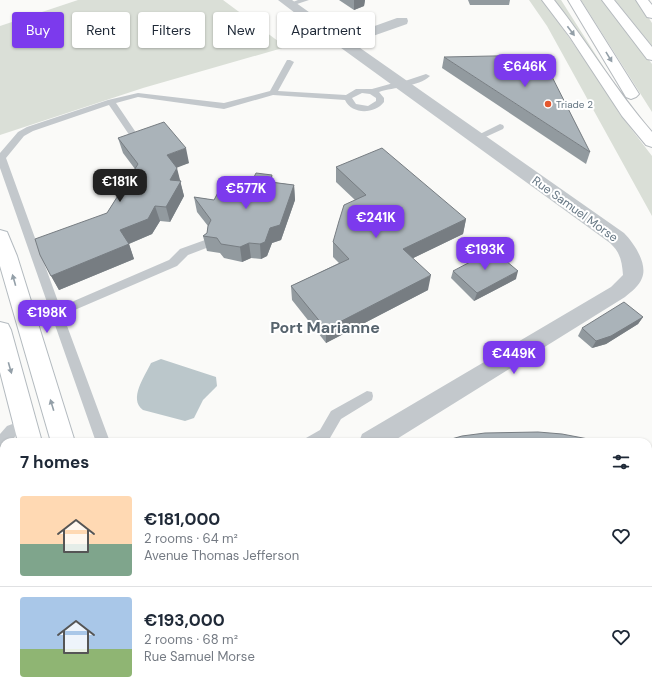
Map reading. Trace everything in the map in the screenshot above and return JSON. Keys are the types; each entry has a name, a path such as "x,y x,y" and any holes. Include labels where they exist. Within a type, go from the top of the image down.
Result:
{"main road":[{"path":"548,0 575,35 627,113 652,142"},
{"path":"574,0 652,127"},
{"path":"608,0 652,56"},
{"path":"642,0 652,14"},
{"path":"0,237 62,438"},
{"path":"0,330 17,432"}],"street":[{"name":"Rue Samuel Morse","path":"294,1 307,12"},
{"path":"375,30 402,21"},
{"name":"Rue Samuel Morse","path":"351,48 404,84 476,138 622,242 632,258 633,278 618,292 378,438"}],"lane":[{"path":"273,93 290,62"},
{"path":"102,438 1,158 21,134 30,129 111,102 138,95 229,105 273,93 348,98 355,92 372,92 390,86 404,84 426,76"},
{"path":"380,98 397,92 404,84"},
{"path":"372,92 380,98"},
{"path":"348,98 350,104 363,108 377,106 380,102 380,98"},
{"path":"111,102 135,137"},
{"path":"476,138 500,127"},
{"path":"56,312 66,310 173,263 184,252 205,244"},
{"path":"318,438 325,434 336,415 367,396"},
{"path":"6,438 17,432"}],"shaded area":[{"path":"78,0 223,0 239,12 213,12 213,48 269,48 269,34 277,40 277,48 283,48 143,88 0,135 0,26 12,22 12,48 64,48 64,12 42,12"},
{"path":"529,0 543,0 609,95 619,113 652,156 652,216 547,26"},
{"path":"552,0 561,0 622,96"},
{"path":"581,0 603,0 652,64 652,112"},
{"path":"615,0 637,0 652,23 652,46"},
{"path":"161,359 216,377 217,386 203,400 194,418 185,421 143,410 139,405 137,394 139,387 151,363"}],"building":[{"path":"541,55 590,152 444,57"},
{"path":"164,122 186,148 167,155 177,168 170,180 181,181 166,207 155,206 148,219 120,230 129,244 51,276 40,255 35,239 107,213 138,164 118,138"},
{"path":"382,148 466,219 403,249 431,275 326,329 291,286 349,259 333,242 344,205 366,195 336,167"},
{"path":"256,173 272,175 270,182 294,185 280,225 270,228 265,242 260,244 249,243 240,247 221,244 217,238 203,236 207,233 211,220 194,197 214,200 224,181 233,177 253,179"},
{"path":"493,250 518,271 477,293 453,271"},
{"path":"624,302 643,317 611,336 596,341 582,328"},
{"path":"538,432 583,438 455,438 485,433"}],"place":[{"name":"Triade 2","path":"548,104"}],"district":[{"name":"Port Marianne","path":"325,327"}]}
